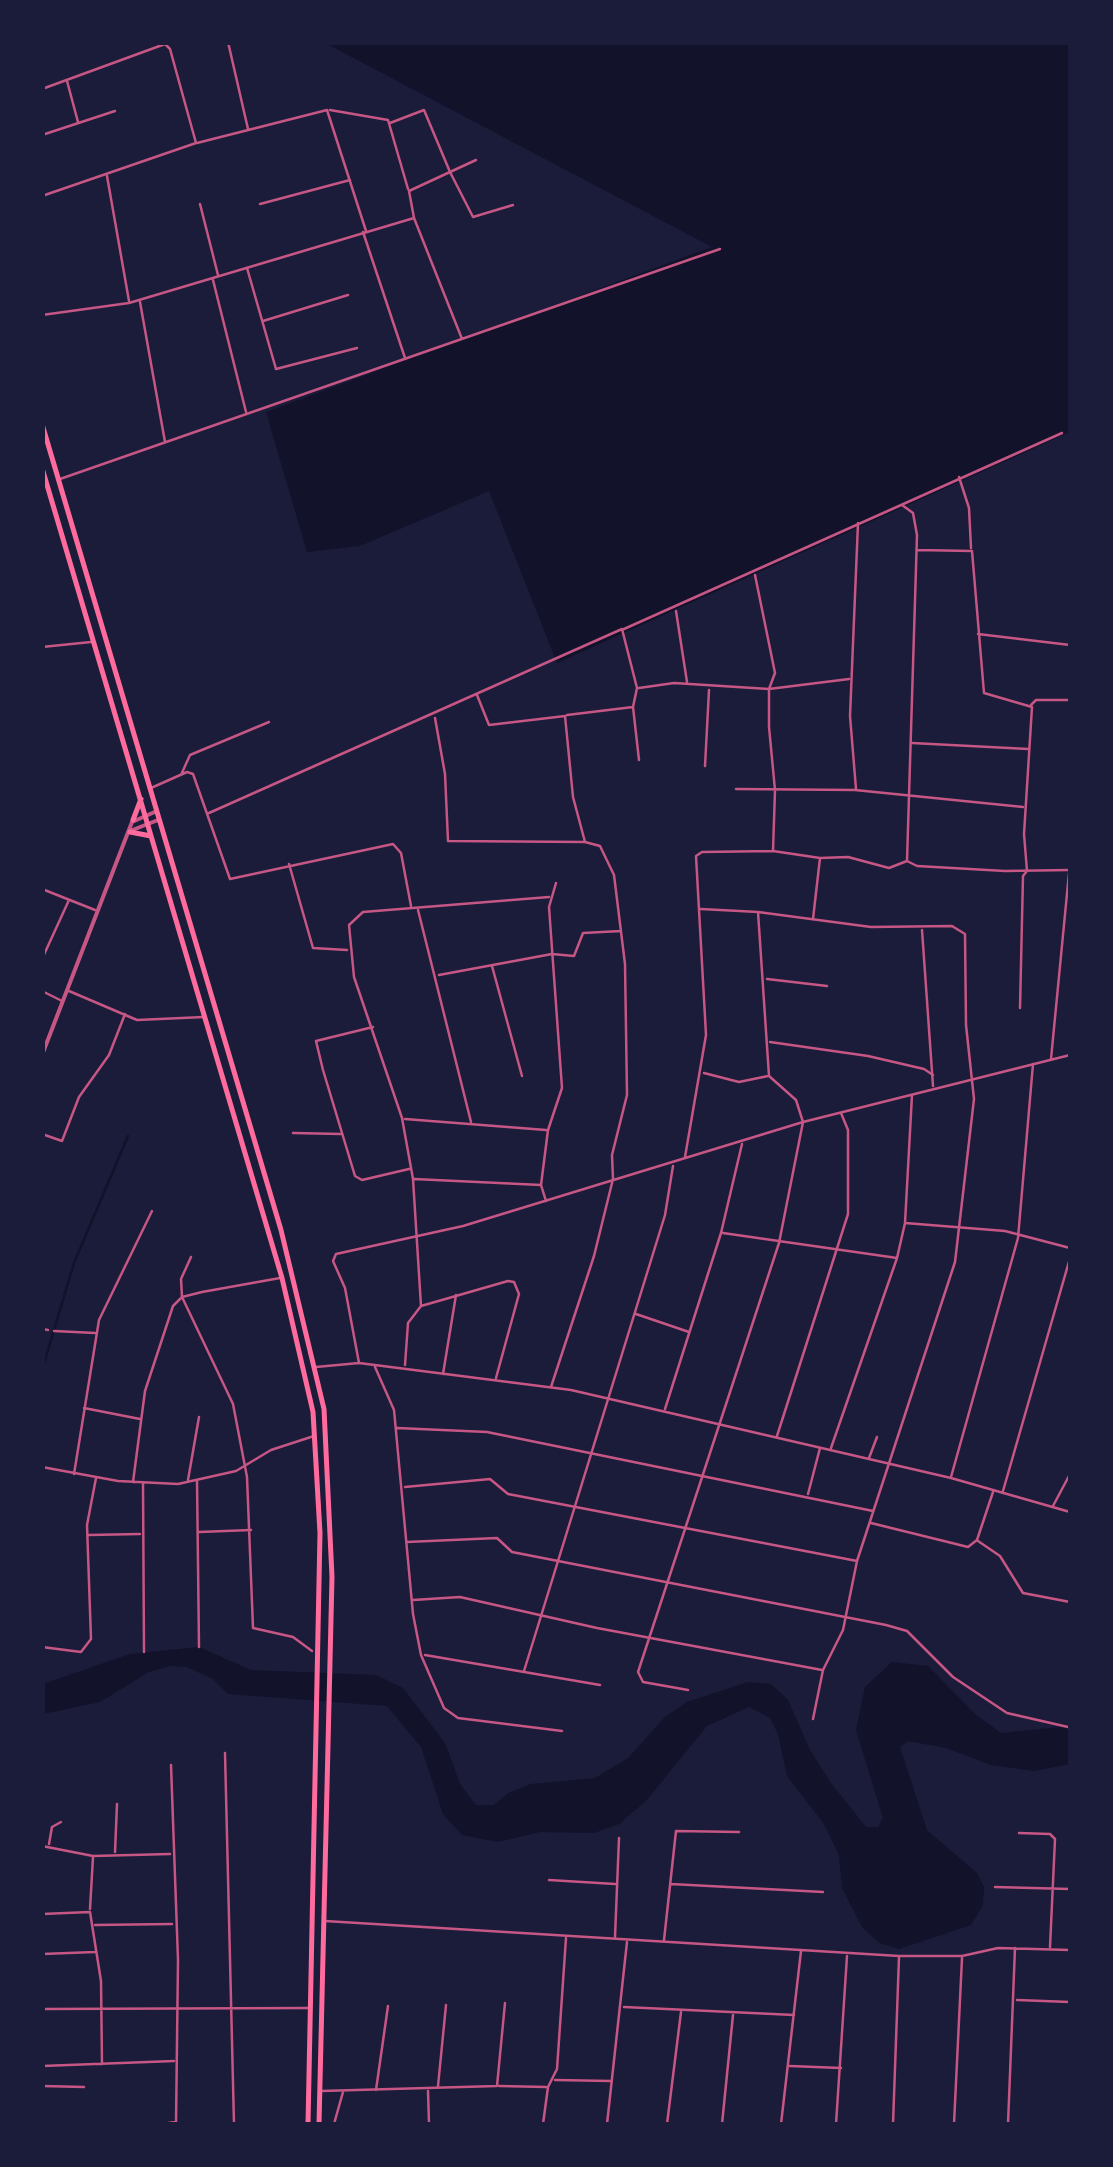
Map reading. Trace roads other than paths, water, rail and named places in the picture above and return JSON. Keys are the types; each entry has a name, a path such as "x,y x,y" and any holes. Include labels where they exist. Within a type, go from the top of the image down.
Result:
{"highway":[{"path":"42,424 316,1367 328,1455 330,1661 320,2124"},
{"path":"42,468 282,1278 315,1435 320,1533 308,2124"},
{"path":"67,553 78,546"},
{"path":"133,820 141,796"},
{"path":"128,833 152,836"},
{"path":"198,994 209,990"}],"street":[{"path":"228,42 248,130"},
{"path":"42,89 164,44 170,49 196,143"},
{"path":"67,80 79,123"},
{"path":"42,196 196,143 327,110 348,110 390,123 421,109 426,112 473,217 513,205"},
{"path":"327,110 405,359"},
{"path":"42,135 114,111"},
{"path":"390,123 414,218 462,340"},
{"path":"408,191 476,160"},
{"path":"107,176 129,303"},
{"path":"260,204 351,180"},
{"path":"200,204 219,276"},
{"path":"42,315 129,303 414,218"},
{"path":"58,480 720,249"},
{"path":"246,267 276,369 357,348"},
{"path":"212,278 246,412"},
{"path":"262,321 348,295"},
{"path":"139,300 165,443"},
{"path":"209,813 435,716 622,629 755,573 958,476 1062,433"},
{"path":"958,476 969,508 984,693 1031,705"},
{"path":"900,504 913,513 917,550 906,861"},
{"path":"855,790 852,678 858,524"},
{"path":"917,550 970,549"},
{"path":"755,573 775,673 769,689 774,851"},
{"path":"676,608 688,683"},
{"path":"622,629 637,688 633,707 638,760"},
{"path":"977,634 1070,645"},
{"path":"42,647 95,642"},
{"path":"637,688 688,683 708,688 769,689 852,678"},
{"path":"705,766 708,688"},
{"path":"477,695 489,725 633,707"},
{"path":"1020,1008 1031,705 1036,700 1070,700"},
{"path":"435,716 445,774 448,842 585,842 606,852 614,875 621,931 627,1091 612,1156 614,1179 551,1386"},
{"path":"566,716 572,797 585,842"},
{"path":"181,775 190,755 270,722"},
{"path":"910,742 1030,749"},
{"path":"150,788 193,774 230,879 393,844 401,854 411,908"},
{"path":"736,790 855,790 1025,807"},
{"path":"42,1054 133,820 157,811"},
{"path":"128,833 160,820"},
{"path":"684,1160 702,1073 706,1013 698,852 774,851 820,858 848,857 889,868 906,861 917,866 1070,871 1051,1059"},
{"path":"812,921 820,858"},
{"path":"289,864 314,948 349,950"},
{"path":"546,1202 541,1186 548,1130 562,1088 549,898 556,883"},
{"path":"42,889 96,911"},
{"path":"421,1306 418,1236 402,1118 349,950 349,925 355,916 411,908 549,898"},
{"path":"42,959 69,900"},
{"path":"418,908 438,975 470,1122"},
{"path":"701,909 922,929 952,926 965,934 974,1098 961,1228 952,1276 870,1523 812,1719"},
{"path":"688,1690 640,1681 648,1637 779,1243 803,1122 796,1100 768,1076 766,979 758,912"},
{"path":"922,929 933,1088"},
{"path":"438,975 552,954 574,956 584,932 621,931"},
{"path":"492,965 522,1076"},
{"path":"766,979 827,986"},
{"path":"68,990 141,1020 205,1017"},
{"path":"42,991 63,1001"},
{"path":"42,1134 62,1141 79,1097 109,1055 125,1014"},
{"path":"374,1027 316,1041 351,1172 358,1179 411,1169"},
{"path":"42,1031 51,1034"},
{"path":"768,1041 868,1056 924,1069 933,1075"},
{"path":"359,1364 345,1288 334,1257 546,1202 803,1122 1070,1054"},
{"path":"951,1478 1018,1238 1033,1063"},
{"path":"702,1073 739,1082 768,1076"},
{"path":"830,1450 898,1258 905,1223 912,1095"},
{"path":"776,1438 840,1251 850,1184 848,1130 841,1112"},
{"path":"402,1118 548,1130"},
{"path":"292,1133 342,1134"},
{"path":"664,1410 721,1233 742,1144"},
{"path":"524,1671 665,1215 674,1164"},
{"path":"412,1179 440,1176 541,1186"},
{"path":"74,1474 96,1333 152,1212"},
{"path":"905,1223 1005,1231 1018,1238 1070,1248"},
{"path":"721,1233 898,1258"},
{"path":"191,1257 182,1278 182,1297 233,1404 245,1466 252,1530 253,1628 293,1637 312,1651"},
{"path":"1003,1493 1070,1258"},
{"path":"133,1482 156,1352 173,1306 182,1297 282,1278"},
{"path":"405,1368 408,1323 421,1306 508,1281 517,1287 496,1380"},
{"path":"443,1374 456,1293"},
{"path":"635,1314 689,1332"},
{"path":"54,1331 96,1333"},
{"path":"316,1367 359,1364 551,1386 951,1478 1070,1512"},
{"path":"375,1366 391,1396 397,1428 410,1600 421,1655 451,1715 562,1731"},
{"path":"82,1408 142,1420"},
{"path":"188,1482 199,1417"},
{"path":"397,1428 487,1432 807,1495 874,1512"},
{"path":"42,1467 133,1482 188,1482 245,1466 270,1450 315,1435"},
{"path":"869,1459 877,1437"},
{"path":"807,1495 820,1448"},
{"path":"1053,1507 1070,1474"},
{"path":"42,1647 81,1652 89,1645 87,1535 96,1478"},
{"path":"197,1479 200,1647"},
{"path":"404,1487 490,1479 508,1494 575,1509 858,1561"},
{"path":"143,1482 140,1534 144,1652"},
{"path":"977,1540 994,1490"},
{"path":"870,1523 960,1546 977,1540"},
{"path":"197,1532 252,1530"},
{"path":"87,1535 140,1534"},
{"path":"407,1542 498,1538 512,1552 907,1631 953,1676 1007,1713 1068,1727"},
{"path":"977,1540 1000,1556 1023,1594 1070,1602"},
{"path":"410,1600 460,1597 824,1670"},
{"path":"421,1655 600,1685"},
{"path":"225,1753 234,2124"},
{"path":"162,2124 176,2123 171,1766"},
{"path":"115,1854 117,1804"},
{"path":"49,1845 52,1827 61,1822"},
{"path":"664,1942 676,1832 739,1832"},
{"path":"1019,1833 1053,1836 1050,1948"},
{"path":"614,1939 619,1838"},
{"path":"42,1846 93,1856 171,1854"},
{"path":"93,1856 90,1912 102,2064"},
{"path":"549,1880 617,1884"},
{"path":"670,1884 822,1892"},
{"path":"994,1887 1070,1889"},
{"path":"42,1914 90,1912"},
{"path":"324,1921 899,1956 962,1956 1015,1948 1070,1950"},
{"path":"93,1925 174,1924"},
{"path":"543,2124 548,2087 553,2080 566,1937"},
{"path":"607,2124 628,1940"},
{"path":"1008,2124 1016,2000 1015,1948"},
{"path":"780,2124 801,1950"},
{"path":"42,1954 96,1952"},
{"path":"836,2124 848,1953"},
{"path":"894,2124 899,1956"},
{"path":"962,1956 954,2124 964,2124"},
{"path":"1016,2000 1070,2002"},
{"path":"497,2086 505,2002"},
{"path":"376,2091 388,2006"},
{"path":"438,2088 446,2006"},
{"path":"622,2007 794,2015"},
{"path":"42,2008 310,2008"},
{"path":"667,2124 681,2011"},
{"path":"722,2124 733,2014"},
{"path":"42,2066 175,2061"},
{"path":"789,2066 841,2068"},
{"path":"553,2080 611,2081"},
{"path":"42,2086 84,2087"},
{"path":"319,2092 548,2087"},
{"path":"428,2088 429,2124"},
{"path":"334,2124 343,2092"}],"waterway":[{"path":"42,1370 74,1263 128,1136"}]}
